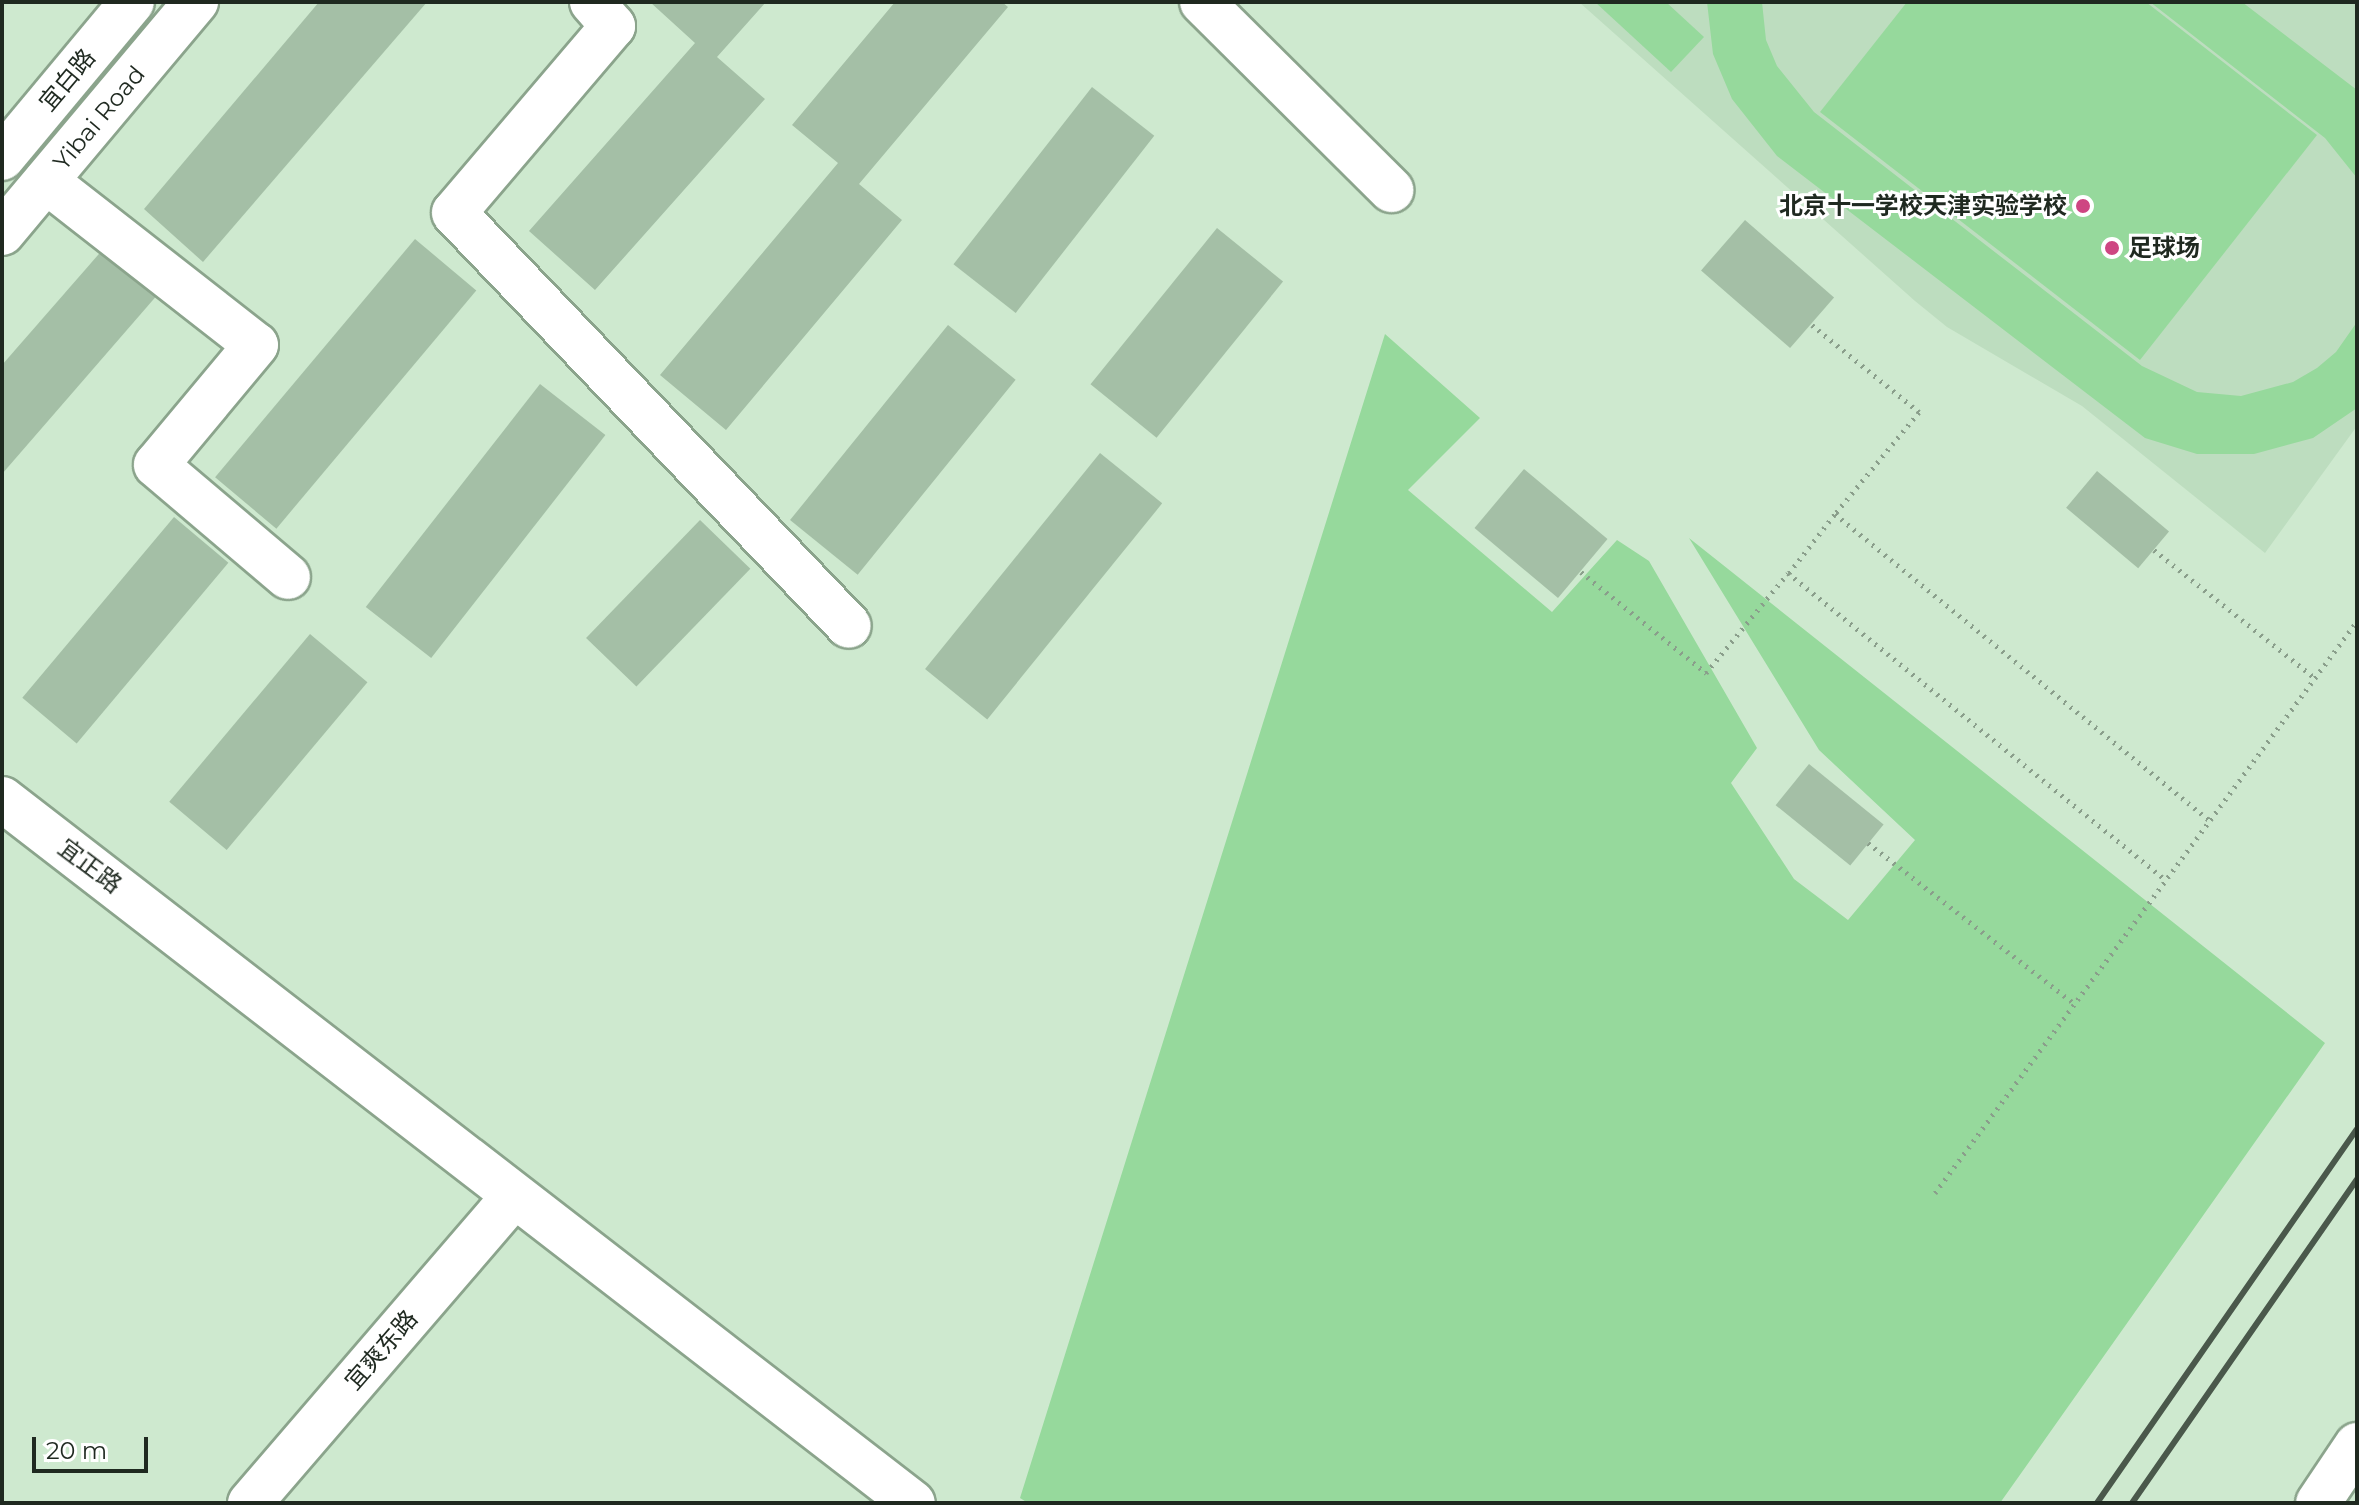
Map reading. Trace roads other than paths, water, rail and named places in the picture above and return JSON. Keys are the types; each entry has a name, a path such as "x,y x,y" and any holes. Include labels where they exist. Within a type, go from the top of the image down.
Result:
{"street":[{"name":"宜白路","path":"2,158 132,2"},
{"name":"Yibai Road","path":"2,233 196,2"},
{"path":"592,2 613,26 454,213 849,626"},
{"path":"1202,2 1391,190"},
{"path":"46,181 256,345 156,465 288,577"},
{"name":"宜正路","path":"2,799 512,1198 913,1503"},
{"name":"宜爽东路","path":"250,1503 512,1198"},
{"path":"2318,1503 2357,1445"}],"railway":[{"path":"2097,1503 2357,1129"},
{"path":"2132,1503 2357,1179"}],"place":[{"name":"北京十一学校天津实验学校","path":"2083,206"},
{"name":"足球场","path":"2112,248"}]}
